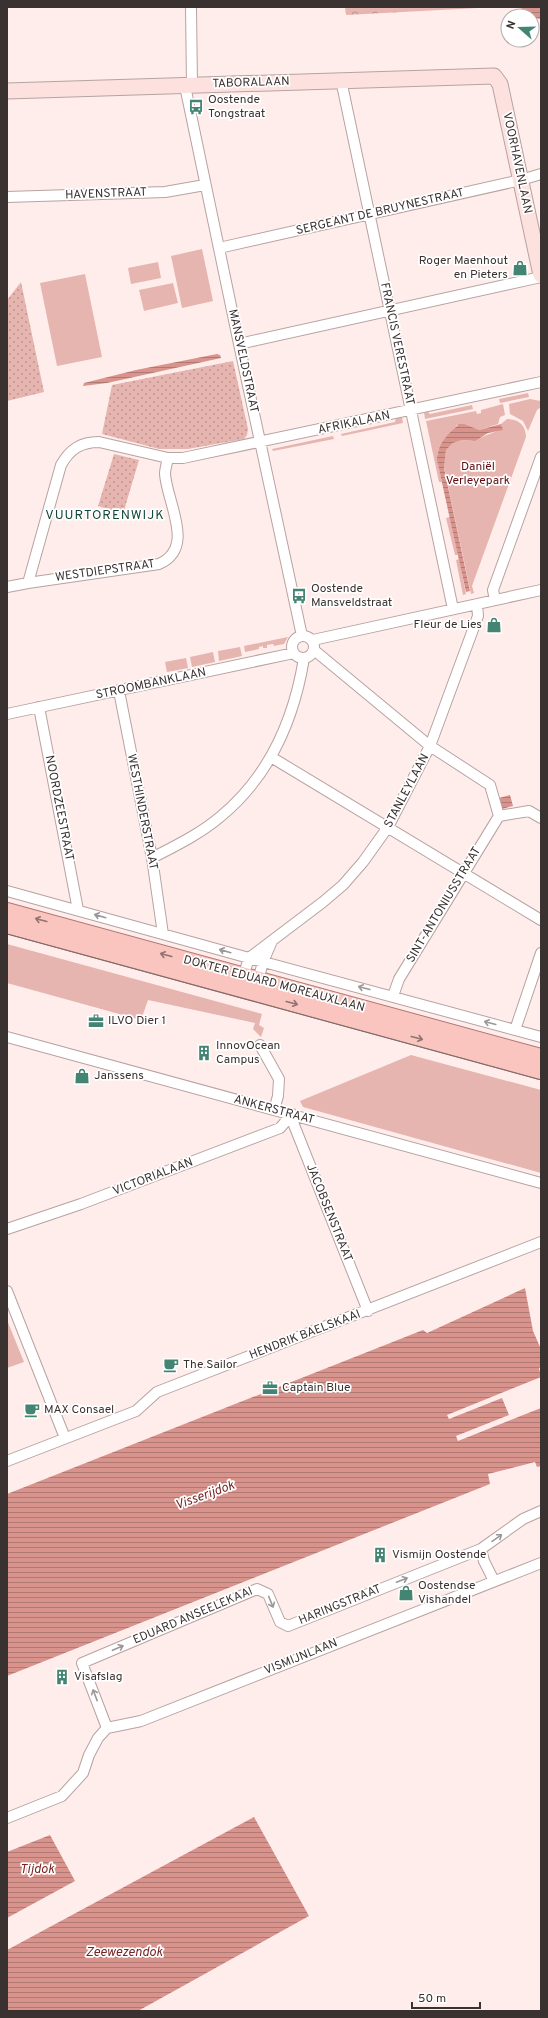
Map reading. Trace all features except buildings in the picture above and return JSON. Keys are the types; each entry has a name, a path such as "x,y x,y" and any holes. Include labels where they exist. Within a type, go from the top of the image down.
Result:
{"main road":[{"name":"DOKTER EDUARD MOREAUXLAAN","path":"7,911 541,1071"},
{"name":"DOKTER EDUARD MOREAUXLAAN","path":"7,926 249,984 541,1057"}],"street":[{"name":"MANSVELDSTRAAT","path":"191,12 189,85 205,185 302,636"},
{"name":"TABORALAAN","path":"7,91 494,76"},
{"name":"VOORHAVENLAAN","path":"494,76 500,84 541,276"},
{"name":"FRANCIS VERESTRAAT","path":"341,80 453,609"},
{"name":"SERGEANT DE BRUYNESTRAAT","path":"219,248 521,180 541,174"},
{"name":"HAVENSTRAAT","path":"7,197 165,192 205,185"},
{"path":"239,344 541,276"},
{"name":"AFRIKALAAN","path":"28,582 61,465 72,449 90,442 99,442 168,458 183,458 260,443 541,382"},
{"path":"495,600 493,590 541,457"},
{"name":"WESTDIEPSTRAAT","path":"7,587 28,582 159,564 172,556 176,550 178,535 165,475 168,458"},
{"path":"313,645 453,609 541,590"},
{"name":"STANLEYLAAN","path":"248,958 323,902 343,885 363,862 388,827 430,746 478,616 477,604"},
{"path":"313,645 312,654 304,658 298,657 294,653 293,644 295,640 302,636 308,637 313,645 430,746 490,785 499,816 529,811 541,818"},
{"name":"STROOMBANKLAAN","path":"7,714 294,653"},
{"path":"152,858 190,838 220,817 253,784 271,757 289,718 299,688 304,658"},
{"name":"WESTHINDERSTRAAT","path":"119,691 152,858 164,934"},
{"name":"NOORDZEESTRAAT","path":"39,707 78,910"},
{"path":"271,757 541,920"},
{"name":"SINT-ANTONIUSSTRAAT","path":"393,996 399,979 499,816"},
{"name":"DOKTER EDUARD MOREAUXLAAN","path":"7,891 248,958 541,1036"},
{"name":"STANLEYLAAN","path":"249,984 263,962 275,938"},
{"path":"515,1030 541,952"},
{"path":"248,958 249,984"},
{"name":"ANKERSTRAAT","path":"7,1037 541,1183"},
{"path":"260,1045 279,1079 278,1096 274,1110"},
{"name":"VICTORIALAAN","path":"7,1229 81,1204 280,1128 292,1114"},
{"name":"JACOBSENSTRAAT","path":"292,1114 294,1125 368,1311"},
{"name":"HENDRIK BAELSKAAI","path":"7,1461 136,1411 157,1392 368,1311 541,1242"},
{"path":"7,1291 65,1438"},
{"path":"494,1581 484,1561 481,1549 523,1518 541,1511"},
{"name":"HARINGSTRAAT","path":"288,1626 481,1549"},
{"name":"VISMIJNLAAN","path":"107,1728 141,1721 541,1563"},
{"name":"EDUARD ANSEELEKAAI","path":"107,1728 82,1663 257,1589 268,1594 280,1622 288,1626"},
{"path":"7,1818 62,1796 83,1773 89,1755 98,1738 107,1728"}],"green space":[{"path":"345,7 477,7 478,8 346,15"},
{"path":"202,249 213,301 182,308 171,256"},
{"path":"158,262 161,278 131,284 128,268"},
{"path":"85,274 102,357 57,366 40,283"},
{"path":"21,282 44,392 7,401 7,300"},
{"path":"173,283 178,303 144,311 139,290"},
{"path":"233,361 248,429 247,435 244,439 188,449 159,449 102,434 112,385"},
{"path":"528,393 529,397 500,403 499,399"},
{"path":"530,399 541,401 541,407 537,410 528,431 523,421 510,414 509,404"},
{"path":"503,404 505,415 500,417 498,424 479,430 457,425 444,440 440,445 437,455 442,482 439,482 426,421 476,411 477,414 481,413 481,410"},
{"path":"472,405 473,409 425,419 424,412 427,411 430,414"},
{"path":"402,417 403,423 342,436 341,434 395,422 396,418"},
{"name":"Daniël Verleyepark","path":"507,419 515,420 521,424 525,429 526,437 472,586 474,593 471,594 444,467 446,450 453,443 462,440 472,441 502,429 501,424"},
{"path":"333,436 334,439 273,451 272,449"},
{"path":"114,454 139,460 123,514 98,506"},
{"path":"450,517 458,555 455,555 446,518"},
{"path":"459,559 466,594 463,595 456,560"},
{"path":"288,637 284,644 274,646 273,644 267,645 267,648 263,648 263,646 259,647 259,649 245,652 244,646"},
{"path":"240,647 242,656 219,661 218,651"},
{"path":"213,652 215,662 192,667 190,657"},
{"path":"186,658 188,668 167,672 165,662"},
{"path":"7,944 262,1014 259,1025 264,1028 261,1037 253,1029 255,1023 148,1000 141,1020 7,983"},
{"path":"411,1055 541,1090 541,1173 303,1107 300,1101"},
{"path":"7,1320 24,1362 7,1368"}],"water":[{"path":"541,7 541,19 540,8 522,8"},
{"path":"217,354 220,355 221,358 107,383 83,386 84,383 136,370"},
{"path":"459,424 464,424 479,430 501,424 503,430 488,433 475,441 462,440 453,443 446,450 444,468 470,591 466,592 437,460 437,454 441,444"},
{"path":"510,795 513,806 502,809 499,798"},
{"name":"Visserijdok","path":"525,1288 533,1331 541,1349 541,1367 539,1368 541,1377 447,1415 449,1419 502,1398 509,1415 456,1436 458,1441 541,1408 541,1466 537,1467 535,1462 488,1474 490,1484 7,1676 7,1494 423,1330 427,1333"},
{"name":"Zeewezendok","path":"254,1817 309,1916 138,2011 7,2011 7,1950"},
{"name":"Tijdok","path":"50,1835 75,1881 7,1918 7,1852"}],"tram line":[{"path":"7,934 541,1080"}],"place":[{"name":"Oostende Tongstraat","path":"196,107"},
{"name":"Roger Maenhout en Pieters","path":"520,268"},
{"name":"Oostende Mansveldstraat","path":"299,596"},
{"name":"Fleur de Lies","path":"494,625"},
{"name":"ILVO Dier 1","path":"96,1021"},
{"name":"InnovOcean Campus","path":"204,1053"},
{"name":"Janssens","path":"82,1076"},
{"name":"The Sailor","path":"171,1365"},
{"name":"Captain Blue","path":"270,1388"},
{"name":"MAX Consael","path":"32,1410"},
{"name":"Vismijn Oostende","path":"380,1555"},
{"name":"Oostendse Vishandel","path":"406,1593"},
{"name":"Visafslag","path":"62,1677"}],"district":[{"name":"VUURTORENWIJK","path":"105,516"}]}
